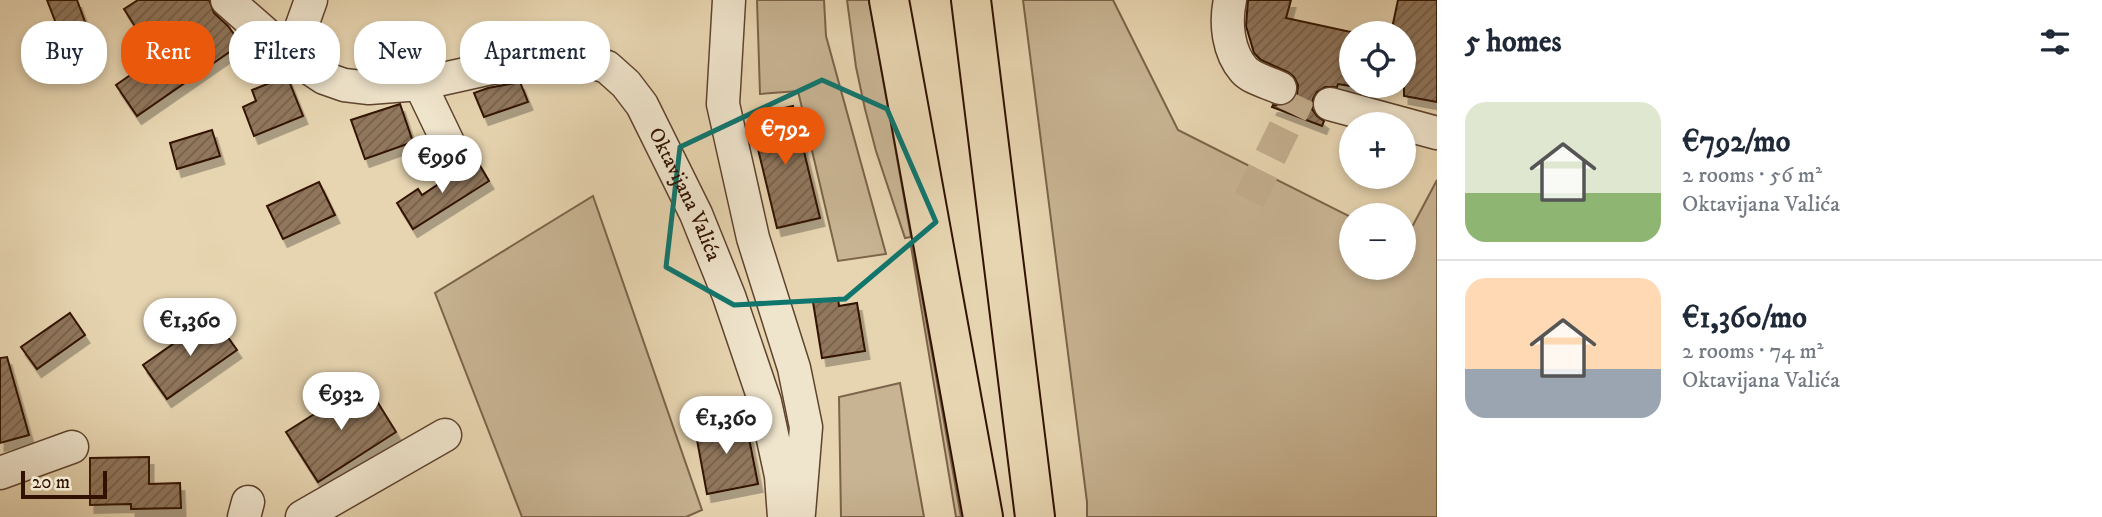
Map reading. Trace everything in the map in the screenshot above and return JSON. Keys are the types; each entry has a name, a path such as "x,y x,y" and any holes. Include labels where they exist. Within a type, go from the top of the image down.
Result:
{"highway":[{"path":"889,0 982,517"},
{"path":"971,0 1035,517"}],"street":[{"name":"Oktavijana Valića","path":"227,0 251,21"},
{"path":"304,21 312,0"},
{"path":"729,0 723,104 753,238 794,368 806,427 799,514 796,517"},
{"path":"1230,0 1226,16 1231,48 1245,72 1280,88"},
{"name":"Oktavijana Valića","path":"446,78 565,57 607,66 626,84 642,105 696,214 729,296 765,402 781,476 785,517"},
{"name":"Oktavijana Valića","path":"340,84 369,88 420,84"},
{"path":"420,84 455,157"},
{"path":"1330,104 1437,133"},
{"path":"302,517 445,435"},
{"path":"0,473 72,447"}],"highlighted area":[{"path":"822,80 887,109 936,222 845,299 734,305 666,267 680,147"}],"shaded area":[{"path":"757,0 824,0 826,36 886,254 838,261 798,91 760,94"},
{"path":"847,0 869,0 911,237 905,238 876,151 856,67"},
{"path":"1023,0 1113,0 1178,130 1339,211 1339,280 1416,280 1416,219 1437,180 1437,517 1087,517"},
{"path":"593,196 702,510 686,517 522,517 435,293"},
{"path":"911,246 913,247 961,517 956,517"},
{"path":"900,383 924,517 841,517 839,397"}],"building":[{"path":"47,0 77,0 85,21 55,21"},
{"path":"138,0 209,0 214,13 229,27 229,52 215,62 215,21 132,21 124,9"},
{"path":"1248,0 1291,0 1286,18 1339,29 1339,84 1337,87 1325,87 1317,92 1313,99 1312,109 1324,121 1322,126 1272,107 1291,102 1297,95 1298,85 1288,72 1261,60 1254,53 1246,26"},
{"path":"1398,0 1437,0 1437,102 1415,98 1416,21 1394,21"},
{"path":"121,82 121,84 183,84 137,116 116,85"},
{"path":"267,84 290,84 303,116 254,136 243,107 256,101 252,90"},
{"path":"521,84 528,102 484,117 474,93 488,88"},
{"path":"400,104 413,142 365,159 351,120"},
{"path":"793,106 820,218 777,228 750,116"},
{"path":"212,130 220,156 177,169 170,143"},
{"path":"476,159 489,181 413,229 397,203 418,189 422,195 452,175 464,173"},
{"path":"319,182 335,215 283,239 267,206"},
{"path":"838,298 839,306 857,303 865,351 822,358 813,302"},
{"path":"70,313 85,335 37,369 21,347"},
{"path":"213,316 237,350 167,399 143,365"},
{"path":"7,357 29,435 0,443 0,358"},
{"path":"365,382 396,432 318,482 286,432"},
{"path":"745,418 758,484 707,494 695,429"},
{"path":"149,457 149,484 180,483 181,508 131,509 131,504 90,505 90,458"}],"tunnel":[{"path":"1249,200 1300,96"}]}
